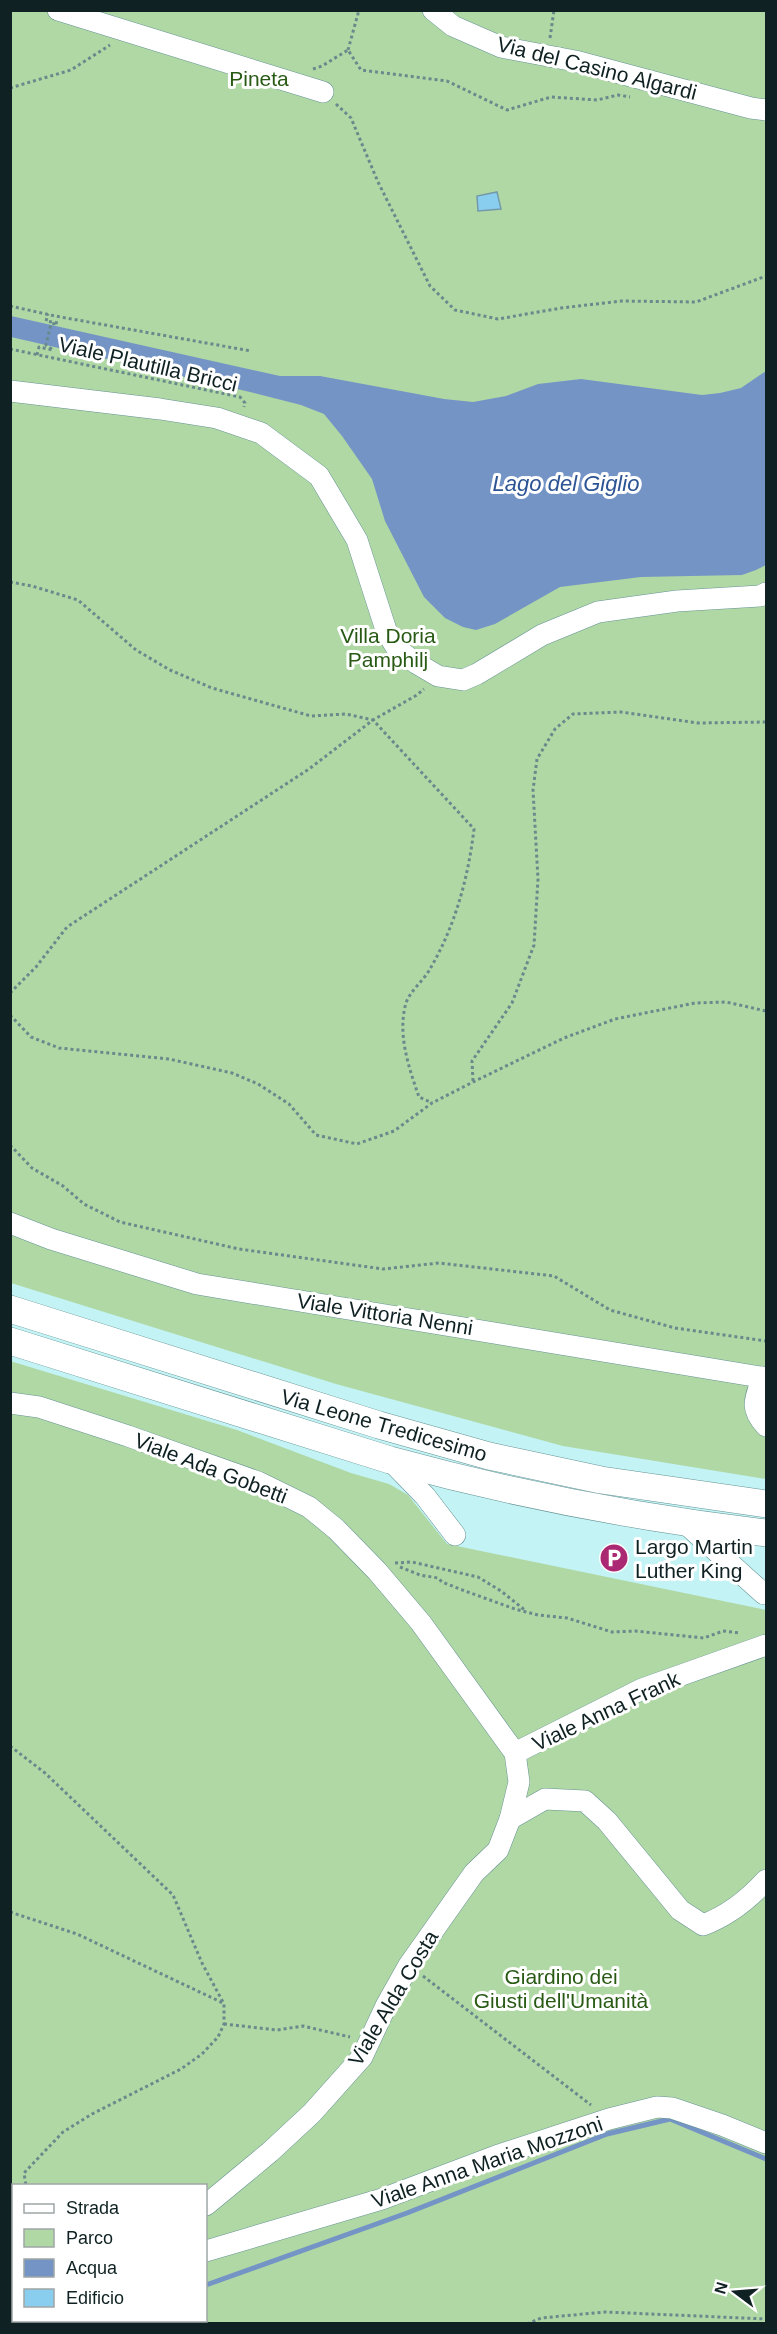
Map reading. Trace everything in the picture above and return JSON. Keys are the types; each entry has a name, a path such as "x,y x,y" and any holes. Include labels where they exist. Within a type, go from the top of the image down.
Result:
{"main road":[{"name":"Via Leone Tredicesimo","path":"10,1309 379,1425 489,1456 601,1480 766,1504"},
{"name":"Via Leone Tredicesimo","path":"10,1341 390,1460 494,1487 596,1509 766,1533"}],"street":[{"path":"58,10 323,92"},
{"name":"Via del Casino Algardi","path":"433,10 453,26 501,47 584,63 751,108 766,110"},
{"path":"10,391 160,409 227,421 261,433 319,476 357,540 386,630 398,649 438,676 463,680 542,635 598,612 677,601 760,596 766,593"},
{"name":"Viale Vittoria Nenni","path":"10,1223 51,1239 197,1284 764,1378"},
{"path":"764,1378 754,1401 757,1416 766,1425"},
{"name":"Viale Ada Gobetti","path":"10,1404 39,1407 128,1436 258,1482 309,1507 336,1529 377,1570 420,1623 515,1753"},
{"path":"390,1460 425,1496 455,1535"},
{"path":"685,1523 764,1594"},
{"name":"Viale Anna Frank","path":"515,1753 642,1689 766,1645"},
{"name":"Viale Alda Costa","path":"207,2204 270,2152 312,2113 362,2057 386,2006 410,1965 474,1873 498,1850 510,1819 519,1782 515,1753"},
{"path":"510,1819 545,1798 585,1801 607,1821 680,1911 703,1924 724,1917 752,1896 766,1880"},
{"name":"Viale Anna Maria Mozzoni","path":"207,2251 382,2199 496,2156 609,2119 657,2107 672,2108 766,2143"}],"path":[{"path":"284,80 322,66 348,50 358,10"},
{"path":"545,56 553,28 554,10"},
{"path":"10,88 71,70 129,32"},
{"path":"348,50 361,70 447,81 507,110 551,97 597,100 618,95 639,98"},
{"path":"323,92 351,118 378,182 430,286 455,310 498,319 561,308 622,301 696,303 766,276"},
{"path":"10,306 251,351"},
{"path":"37,354 39,347 53,350 46,345 51,324 58,323 46,321 48,314"},
{"name":"Viale Plautilla Bricci","path":"10,349 243,399 245,403 243,408 230,408 227,421"},
{"path":"10,582 78,600 136,651 170,670 212,688 311,716 346,714 373,720 474,830 470,861 460,901 429,971 406,1002 404,1047 419,1097 432,1103"},
{"path":"10,993 36,967 68,927 309,769 373,720 417,695 438,676"},
{"path":"473,1082 472,1061 512,1003 534,945 538,879 533,790 537,759 555,729 573,714 621,712 698,723 766,722"},
{"path":"10,1015 31,1037 59,1048 169,1059 249,1080 289,1104 316,1135 357,1144 394,1131 432,1103 473,1082 564,1038 615,1019 695,1003 726,1002 766,1011"},
{"path":"10,1145 32,1168 63,1186 84,1204 120,1222 239,1249 383,1269 439,1263 554,1276 610,1310 675,1328 766,1341"},
{"path":"528,1613 501,1591 478,1577 412,1562 390,1563 420,1575 438,1578 442,1582 465,1591 528,1613 567,1618 612,1632 635,1631 704,1638 723,1631 742,1633"},
{"path":"10,1746 45,1773 173,1895 202,1963 224,2004 224,2024 218,2037 202,2054 180,2069 92,2114 63,2132 24,2173 26,2184"},
{"path":"10,1912 78,1934 224,2004"},
{"path":"410,1965 609,2119"},
{"path":"224,2024 277,2030 303,2026 370,2041"},
{"path":"527,2324 542,2318 605,2312 724,2319 766,2319"}],"green space":[{"name":"Villa Doria Pamphilj","path":"10,11 766,11 766,1479 563,1446 336,1384 11,1283"},
{"name":"Giardino dei Giusti dell'Umanità","path":"10,1361 237,1430 351,1473 389,1484 408,1495 447,1544 766,1610 766,2323 11,2323"}],"water":[{"name":"Lago del Giglio","path":"11,316 280,376 320,376 444,399 473,402 506,396 538,384 581,379 702,395 741,388 766,371 766,565 742,575 641,577 560,587 495,624 476,630 463,627 445,618 424,597 385,521 372,479 324,414 301,405 250,392 11,337"}],"building":[{"path":"497,192 501,209 478,211 477,196"}],"waterway":[{"path":"207,2285 407,2213 607,2134 670,2119 766,2159"}],"place":[{"name":"Largo Martin Luther King","path":"614,1558"}],"park label":[{"name":"Pineta","path":"259,78"}]}
